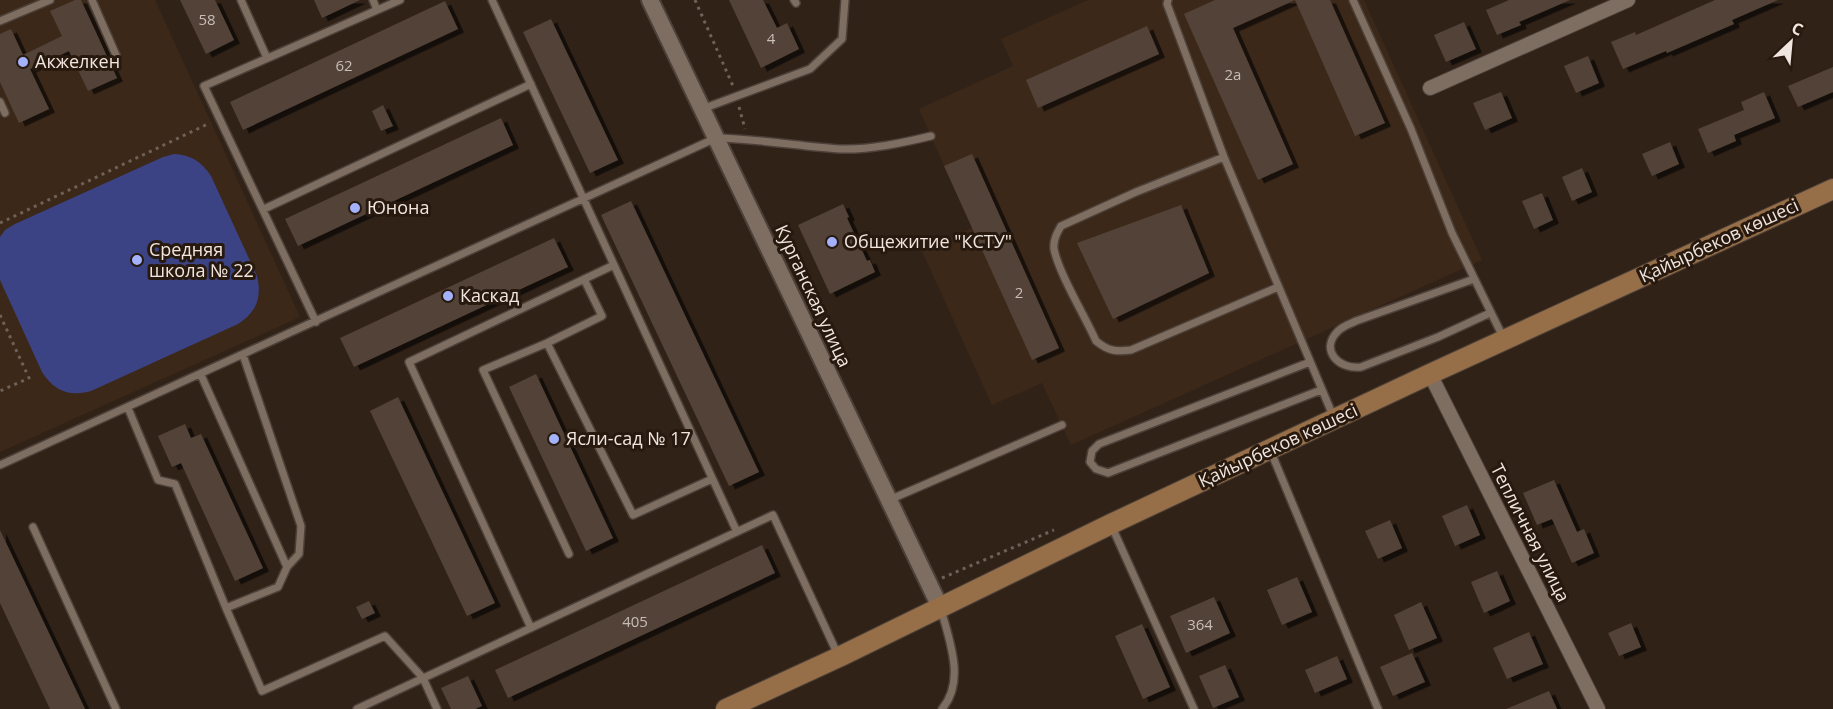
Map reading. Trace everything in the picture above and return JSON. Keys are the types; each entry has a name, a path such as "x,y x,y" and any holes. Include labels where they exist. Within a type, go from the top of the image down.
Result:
{"main road":[{"name":"Қайырбеков көшесі","path":"726,709 940,609 1270,449 1833,189"}],"street":[{"name":"Курганская улица","path":"650,0 940,609"},
{"path":"1430,88 1628,0"},
{"name":"Тепличная улица","path":"1430,374 1598,709"}],"lane":[{"path":"0,21 50,0"},
{"path":"92,0 116,55"},
{"path":"240,0 267,58"},
{"path":"373,0 377,10"},
{"path":"316,322 204,86 400,0"},
{"path":"492,0 737,532"},
{"path":"702,109 810,69 842,39 846,0"},
{"path":"1168,0 1167,4 1224,157 1334,419"},
{"path":"1353,0 1411,129 1452,233 1504,340"},
{"path":"264,209 531,84"},
{"path":"0,102 5,113"},
{"path":"0,465 716,138 842,149 901,143 931,136"},
{"path":"1224,157 1136,192 1061,226 1055,237 1054,248 1062,270 1096,341 1116,352 1131,350 1278,287"},
{"path":"531,628 409,362 614,265"},
{"path":"568,554 483,370 547,343 602,316 584,279"},
{"path":"1474,279 1341,328 1330,348 1332,355 1336,361 1351,368 1361,367 1438,337 1490,313"},
{"path":"547,343 633,515 712,479"},
{"path":"226,608 278,587 287,567 299,554 301,526 243,355"},
{"path":"1310,362 1099,444 1092,452 1090,462 1096,470 1108,473 1321,390"},
{"path":"201,375 287,567"},
{"path":"128,408 158,480 175,483 262,691 385,636 423,678 437,709"},
{"path":"889,500 1062,425"},
{"path":"1270,449 1377,709"},
{"path":"357,709 772,515 839,657"},
{"path":"1111,525 1194,709"},
{"path":"33,528 116,709"},
{"path":"940,609 956,666 949,701 942,709"}],"path":[{"path":"695,0 731,77 748,139"},
{"path":"0,223 220,118"},
{"path":"0,315 29,378 0,391"}],"shaded area":[{"name":"Средняя школа № 22","path":"0,0 155,0 300,317 0,452"},
{"path":"1088,0 1364,0 1482,260 1071,445 1042,383 992,405 922,251 972,228 919,109 1013,66 1001,39"},
{"name":"Средняя школа № 22","path":"174,154 195,160 211,176 257,276 259,291 257,303 250,314 238,324 91,391 69,393 63,391 52,384 42,372 0,280 0,237 5,230 15,224"}],"building":[{"name":"Акжелкен","path":"75,0 81,0 117,78 88,91 69,51 30,69 49,109 19,123 0,82 0,34 11,29 23,55 62,36 50,11"},
{"path":"180,0 215,0 234,40 206,54"},
{"path":"314,0 360,0 322,18"},
{"path":"729,0 763,0 777,28 787,23 799,49 761,68"},
{"path":"1215,0 1295,0 1233,28 1293,164 1258,180 1184,14"},
{"path":"1295,0 1330,0 1385,123 1355,136"},
{"path":"1509,0 1570,0 1519,22 1521,25 1497,35 1486,10"},
{"path":"1715,0 1778,0 1732,20 1734,24 1623,69 1611,42 1635,32 1636,35"},
{"path":"445,1 458,29 243,130 230,102"},
{"path":"551,19 618,160 590,173 523,32"},
{"path":"1464,22 1476,49 1446,62 1434,35"},
{"path":"1147,26 1159,54 1038,108 1026,80"},
{"path":"1588,56 1599,83 1576,93 1564,66"},
{"path":"1833,67 1833,92 1798,107 1788,86"},
{"path":"1501,92 1512,118 1485,130 1473,103"},
{"path":"1764,92 1775,118 1734,135 1736,141 1708,153 1698,129 1744,110 1741,102"},
{"path":"383,105 393,126 381,131 372,111"},
{"path":"501,118 513,145 298,246 285,219"},
{"path":"1670,142 1679,164 1652,176 1642,154"},
{"path":"972,154 1059,348 1032,360 944,166"},
{"path":"1582,168 1592,192 1572,201 1562,177"},
{"path":"1542,193 1553,220 1534,229 1522,201"},
{"path":"631,201 759,472 729,486 601,215"},
{"name":"Общежитие \"КСТУ\"","path":"843,204 867,261 870,260 875,272 830,294 798,225"},
{"path":"1181,205 1209,273 1113,319 1077,243"},
{"path":"554,238 568,267 354,367 340,338"},
{"path":"536,374 613,538 586,551 509,387"},
{"path":"398,397 495,603 467,616 370,411"},
{"path":"185,424 191,438 201,434 263,568 235,581 181,463 172,467 158,436"},
{"path":"1554,480 1577,532 1584,529 1594,553 1572,563 1552,519 1537,525 1523,493"},
{"path":"1467,505 1480,535 1455,546 1442,516"},
{"path":"1390,520 1402,548 1378,559 1365,531"},
{"path":"0,530 85,709 50,709 0,603"},
{"path":"762,545 775,573 508,698 495,670"},
{"path":"1497,571 1510,601 1484,613 1471,582"},
{"path":"1297,577 1312,612 1282,625 1267,590"},
{"path":"1214,597 1230,633 1186,653 1170,616"},
{"path":"369,601 375,613 362,619 356,607"},
{"path":"1421,602 1437,638 1409,650 1394,615"},
{"path":"1631,623 1641,647 1619,656 1608,633"},
{"path":"1142,624 1170,687 1143,699 1115,636"},
{"path":"1529,632 1543,664 1507,679 1493,648"},
{"path":"1412,653 1425,682 1393,696 1380,667"},
{"path":"1337,656 1347,679 1315,693 1305,670"},
{"path":"1225,665 1239,697 1213,708 1199,676"},
{"path":"468,676 482,706 475,709 451,709 441,688"},
{"path":"1549,691 1557,709 1506,709"}],"place":[{"name":"Акжелкен","path":"23,62"},
{"name":"Юнона","path":"355,208"},
{"name":"Общежитие \"КСТУ\"","path":"832,242"},
{"name":"Средняя школа № 22","path":"137,260"},
{"name":"Каскад","path":"448,296"},
{"name":"Ясли-сад № 17","path":"554,439"}]}
